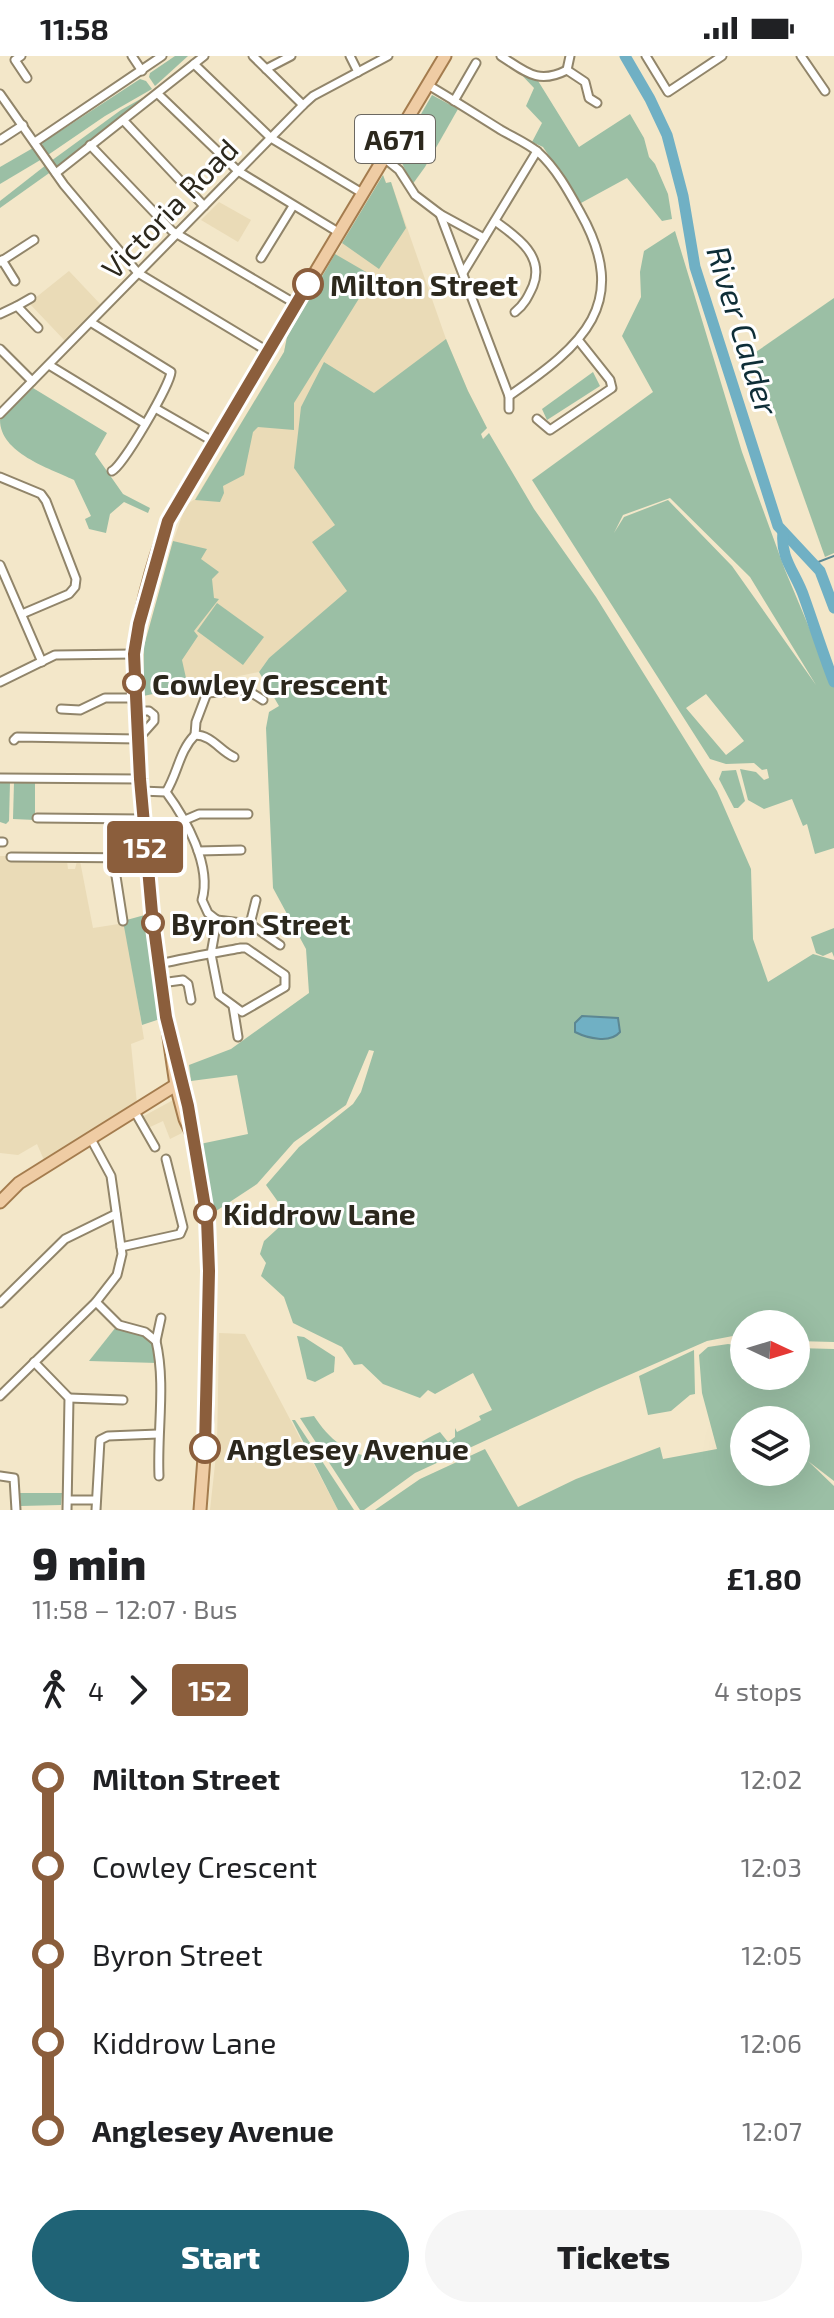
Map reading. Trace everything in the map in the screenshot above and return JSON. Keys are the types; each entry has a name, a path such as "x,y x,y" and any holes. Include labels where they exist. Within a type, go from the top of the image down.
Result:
{"main road":[{"name":"A671","path":"200,1510 207,1418 207,1219 166,1017 146,858 134,698 134,654 139,624 168,521 445,56"},
{"path":"0,1202 19,1183 180,1083"}],"street":[{"path":"132,56 142,71"},
{"path":"35,142 162,56"},
{"path":"56,173 204,56"},
{"path":"253,56 303,105"},
{"path":"266,69 291,56"},
{"path":"350,56 358,72"},
{"name":"Victoria Road","path":"0,414 303,105 313,96 388,56"},
{"path":"501,56 535,76 555,76 567,70"},
{"path":"567,70 570,56"},
{"path":"646,56 668,92 722,56"},
{"path":"801,56 825,91"},
{"path":"16,57 27,78"},
{"path":"454,101 476,63"},
{"path":"194,64 271,138 362,193"},
{"path":"567,70 585,82 589,98 597,103"},
{"path":"428,85 537,151 576,205 594,237 602,260 599,301 592,321 579,341 509,396"},
{"path":"0,94 56,173 138,273 269,352"},
{"path":"158,94 238,171 338,232"},
{"path":"124,121 204,206"},
{"path":"0,140 23,125"},
{"path":"90,145 153,213 177,234 296,304"},
{"path":"463,273 537,151"},
{"path":"384,158 399,170 415,195 440,214 484,238"},
{"path":"261,258 293,206"},
{"path":"440,214 509,396 509,409"},
{"path":"495,221 519,241 536,263 538,273 529,296 515,312"},
{"path":"15,281 1,261 34,240"},
{"path":"0,314 31,298"},
{"path":"17,306 38,328"},
{"path":"92,323 171,372 169,384 155,408 122,463 112,471"},
{"path":"537,419 550,430 612,388 610,380 579,341"},
{"path":"0,349 32,381"},
{"path":"49,365 144,423"},
{"path":"155,408 214,442"},
{"path":"0,477 41,494 76,579 75,587 69,594 22,614"},
{"path":"0,565 42,662"},
{"path":"0,682 55,655 134,654"},
{"path":"166,792 184,747 195,735 196,722 207,693 247,690 263,700"},
{"path":"61,709 80,710 105,698 134,698"},
{"path":"14,740 17,737 138,739 154,721 154,715 149,711 136,711"},
{"path":"195,735 218,744 234,757"},
{"path":"0,778 140,785 166,792 185,820 198,851 206,889 202,900 208,913 217,920 250,924 280,945"},
{"path":"185,820 199,814 248,814"},
{"path":"37,818 143,819"},
{"path":"198,851 241,850"},
{"path":"11,857 146,858"},
{"path":"113,857 123,921"},
{"path":"250,924 256,900"},
{"path":"159,964 211,954 246,948 285,975 285,987 242,1012 219,995 211,954 217,920"},
{"path":"161,983 183,980 188,984 191,1000"},
{"path":"233,1006 238,1037"},
{"path":"135,1112 155,1147"},
{"path":"0,1396 96,1302 121,1265 111,1176 91,1139"},
{"path":"121,1247 180,1234 183,1227 166,1159"},
{"path":"0,1303 65,1239 116,1214"},
{"path":"96,1302 119,1325 145,1332 156,1341"},
{"path":"159,1476 161,1385 156,1341 161,1318"},
{"path":"34,1362 69,1398 123,1400"},
{"path":"67,1510 69,1398"},
{"path":"96,1510 100,1440 108,1436 158,1434"},
{"path":"0,1476 14,1478 16,1510"},
{"path":"68,1500 96,1500"}],"shaded area":[{"path":"383,175 386,183 391,182 446,339 487,428 480,434 502,483 269,658 259,672 143,696 144,646 186,505 195,499 284,352 287,337"},
{"path":"219,202 251,220 238,242 201,220"},
{"path":"69,271 102,306 67,343 29,303"},
{"path":"0,856 7,856 8,862 67,861 68,869 75,869 77,861 80,861 93,928 125,923 144,1039 131,1044 137,1104 44,1160 37,1144 18,1155 0,1153"},
{"path":"175,1099 182,1133 170,1139 163,1121 148,1128 142,1117"},
{"path":"219,1333 245,1334 338,1510 210,1510 217,1446"}],"green space":[{"path":"175,56 188,56 155,86 150,73"},
{"path":"516,69 535,76 579,147 630,114 668,194 672,219 662,221 627,178 581,203 543,147 532,142 542,123 526,106 534,88"},
{"path":"140,79 152,89 105,116 45,157 42,143"},
{"path":"153,92 56,169 51,161 121,110"},
{"path":"432,95 458,109 412,185 398,154"},
{"path":"33,148 42,159 0,184 0,167"},
{"path":"46,165 52,171 0,208 0,201"},
{"path":"383,175 386,183 391,182 406,228 379,269 342,243"},
{"path":"675,231 742,452 785,570 834,687 834,848 815,854 807,824 803,826 792,799 764,809 748,800 740,769 756,772 764,780 769,778 767,769 762,770 754,763 726,764 710,759 532,480 653,392 622,336 641,297 640,272 644,251","holes":["670,498 750,577 816,685 732,566 668,500 624,517 614,533 623,515","706,694 744,741 726,755 686,708"]},
{"path":"335,254 373,276 294,403 294,430 258,427 253,432 244,475 223,486 220,502 195,500 284,352 287,337"},
{"path":"834,298 834,553 825,557 753,354"},
{"path":"446,339 487,428 481,434 483,439 489,433 534,509 596,597 717,791 751,869 753,939 768,982 813,954 834,960 834,1342 810,1341 810,1310 730,1310 730,1337 707,1341 415,1473 360,1510 300,1418 314,1416 338,1443 358,1454 381,1457 406,1450 440,1432 448,1442 455,1437 455,1428 457,1432 481,1420 479,1416 492,1410 473,1373 435,1394 428,1390 420,1398 383,1384 362,1364 354,1365 342,1347 293,1323 284,1297 261,1276 266,1263 260,1254 264,1241 287,1220 286,1213 266,1185 299,1147 353,1104 361,1092 374,1051 369,1050 346,1105 294,1142 257,1184 213,1213 200,1144 248,1134 237,1075 191,1081 189,1065 231,1049 309,993 306,949 273,888 266,728 269,712 279,706 259,672 269,658 347,591 312,542 335,525 294,468 301,407 324,362 374,393"},
{"path":"593,372 600,386 547,420 542,409"},
{"path":"33,388 107,433 95,454 123,494 150,508 148,513 124,502 110,514 106,533 89,529 85,519 91,516 74,480 28,458 8,442 0,420"},
{"path":"173,541 207,549 201,559 219,572 212,579 214,598 219,599 194,631 198,636 182,660 188,687 143,696 144,646"},
{"path":"217,603 264,637 243,665 197,631"},
{"path":"736,770 745,801 734,808 719,779 722,771"},
{"path":"0,782 10,782 9,821 6,824 0,822"},
{"path":"14,782 35,782 35,820 13,819"},
{"path":"152,913 166,1017 142,1025 123,921"},
{"path":"834,928 834,957 832,952 823,956 816,953 811,937"},
{"path":"116,1327 144,1334 154,1343 157,1363 89,1361"},
{"path":"297,1336 304,1337 335,1357 334,1372 315,1382 307,1379"},
{"path":"730,1344 730,1390 810,1390 810,1348 834,1349 834,1481 810,1463 810,1406 730,1406 730,1486 810,1486 810,1463 834,1486 834,1510 375,1510 420,1479 485,1449 518,1507 576,1479 660,1447 663,1459 717,1449 702,1393 699,1355 708,1347"},
{"path":"694,1350 695,1394 671,1411 648,1415 639,1376"},
{"path":"292,1420 295,1420 354,1510 338,1510"},
{"path":"20,1493 62,1493 61,1505 21,1506"}],"water":[{"path":"582,1016 618,1018 620,1032 605,1039 575,1032 575,1023"}],"waterway":[{"name":"River Calder","path":"625,56 667,135 683,196 695,267 778,526 820,571 834,608"},
{"path":"783,532 786,558 804,597 834,682"},
{"path":"813,564 834,556"}],"bus line":[{"name":"152","path":"205,1448 209,1271 207,1219 181,1069 166,1017 152,913 134,698 134,654 139,624 168,521 308,284"}],"place":[{"name":"Milton Street","path":"308,284"},
{"name":"Cowley Crescent","path":"134,683"},
{"name":"Byron Street","path":"153,923"},
{"name":"Kiddrow Lane","path":"205,1213"},
{"name":"Anglesey Avenue","path":"205,1448"}]}
